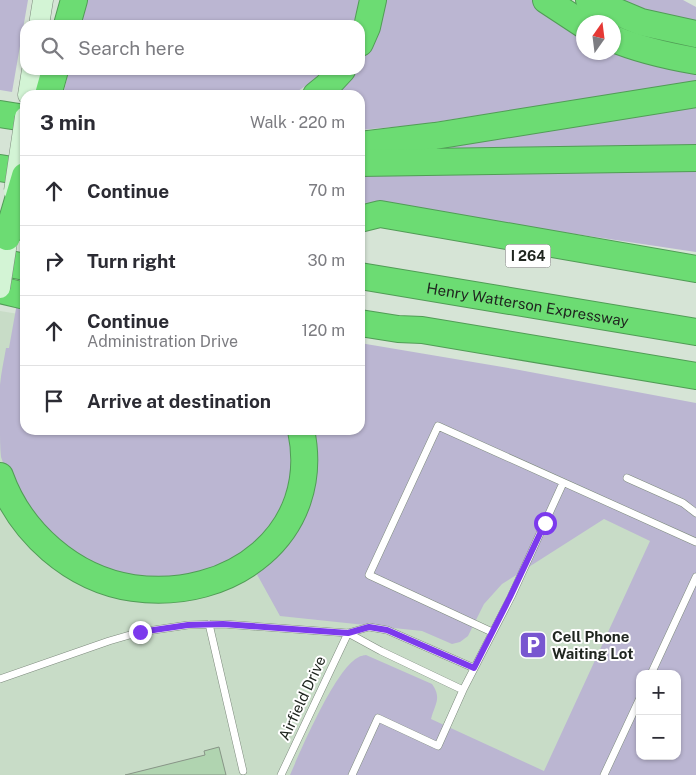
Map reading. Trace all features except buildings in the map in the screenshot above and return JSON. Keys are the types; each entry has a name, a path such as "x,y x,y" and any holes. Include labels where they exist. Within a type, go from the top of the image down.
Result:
{"highway":[{"path":"68,20 74,0"},
{"path":"365,32 373,0"},
{"path":"546,0 576,20"},
{"path":"589,0 641,22 696,34"},
{"path":"621,42 668,56 696,60"},
{"path":"49,90 54,75"},
{"path":"322,90 337,75"},
{"path":"365,144 444,135 696,94"},
{"path":"0,114 20,116"},
{"path":"365,164 696,158"},
{"path":"0,168 20,173"},
{"path":"11,223 20,192"},
{"path":"365,218 380,214 696,269"},
{"name":"I 264","path":"365,229 696,285"},
{"path":"0,262 20,266"},
{"name":"Henry Watterson Expressway","path":"365,277 696,332"},
{"path":"0,289 20,295"},
{"path":"365,324 398,329 422,330 696,376"},
{"path":"398,329 420,342 696,388"},
{"path":"0,476 12,504 34,533 58,556 106,581 132,588 169,589 188,587 208,583 249,564 280,535 295,510 303,480 304,446 302,435"}],"main road":[{"path":"40,20 43,0"},
{"path":"29,90 31,75"},
{"path":"0,289 20,155"}],"lane":[{"path":"492,632 369,576 438,426 696,542"},
{"path":"627,478 683,504 696,513"},
{"path":"352,775 378,718 438,746 563,483"},
{"path":"653,670 696,577"},
{"path":"208,624 243,771"},
{"path":"0,679 140,632 172,626 208,624 327,630 348,633 463,690"},
{"path":"348,633 369,627 387,630 474,668"},
{"name":"Airfield Drive","path":"281,775 348,633"},
{"path":"604,775 636,707"}],"shaded area":[{"path":"0,0 28,0 25,20 20,20 20,46 12,92 0,90"},
{"path":"85,0 360,0 354,20 80,20"},
{"path":"380,0 532,0 576,30 576,60 621,60 621,53 696,69 696,82 416,125 365,130 365,90 332,90 346,75 365,75 365,49"},
{"path":"611,0 683,0 696,7 696,22 666,17"},
{"path":"68,75 318,75 300,90 64,90"},
{"path":"696,107 696,147 408,151"},
{"path":"696,165 696,252 365,203 365,171"},
{"path":"17,303 20,304 20,435 288,435 290,470 282,504 264,532 238,554 207,569 173,577 136,576 100,566 70,549 43,528 35,518 11,479 1,457 0,380 6,348 9,348"},
{"path":"0,311 20,314 20,435 365,435 365,430 696,410 696,775 0,775"},
{"path":"365,344 696,403 696,775 290,775 320,710 340,676 350,664 359,657 366,655 432,684 437,697 431,719 544,771 650,541 604,519 502,584 484,604 468,636 460,642 452,644 422,631 280,616 254,569 309,487 309,435 365,435"}],"place":[{"name":"Cell Phone Waiting Lot","path":"533,645"}],"route":[{"path":"140,632 172,626 223,624 348,633 369,627 387,630 474,668 545,523"}]}
